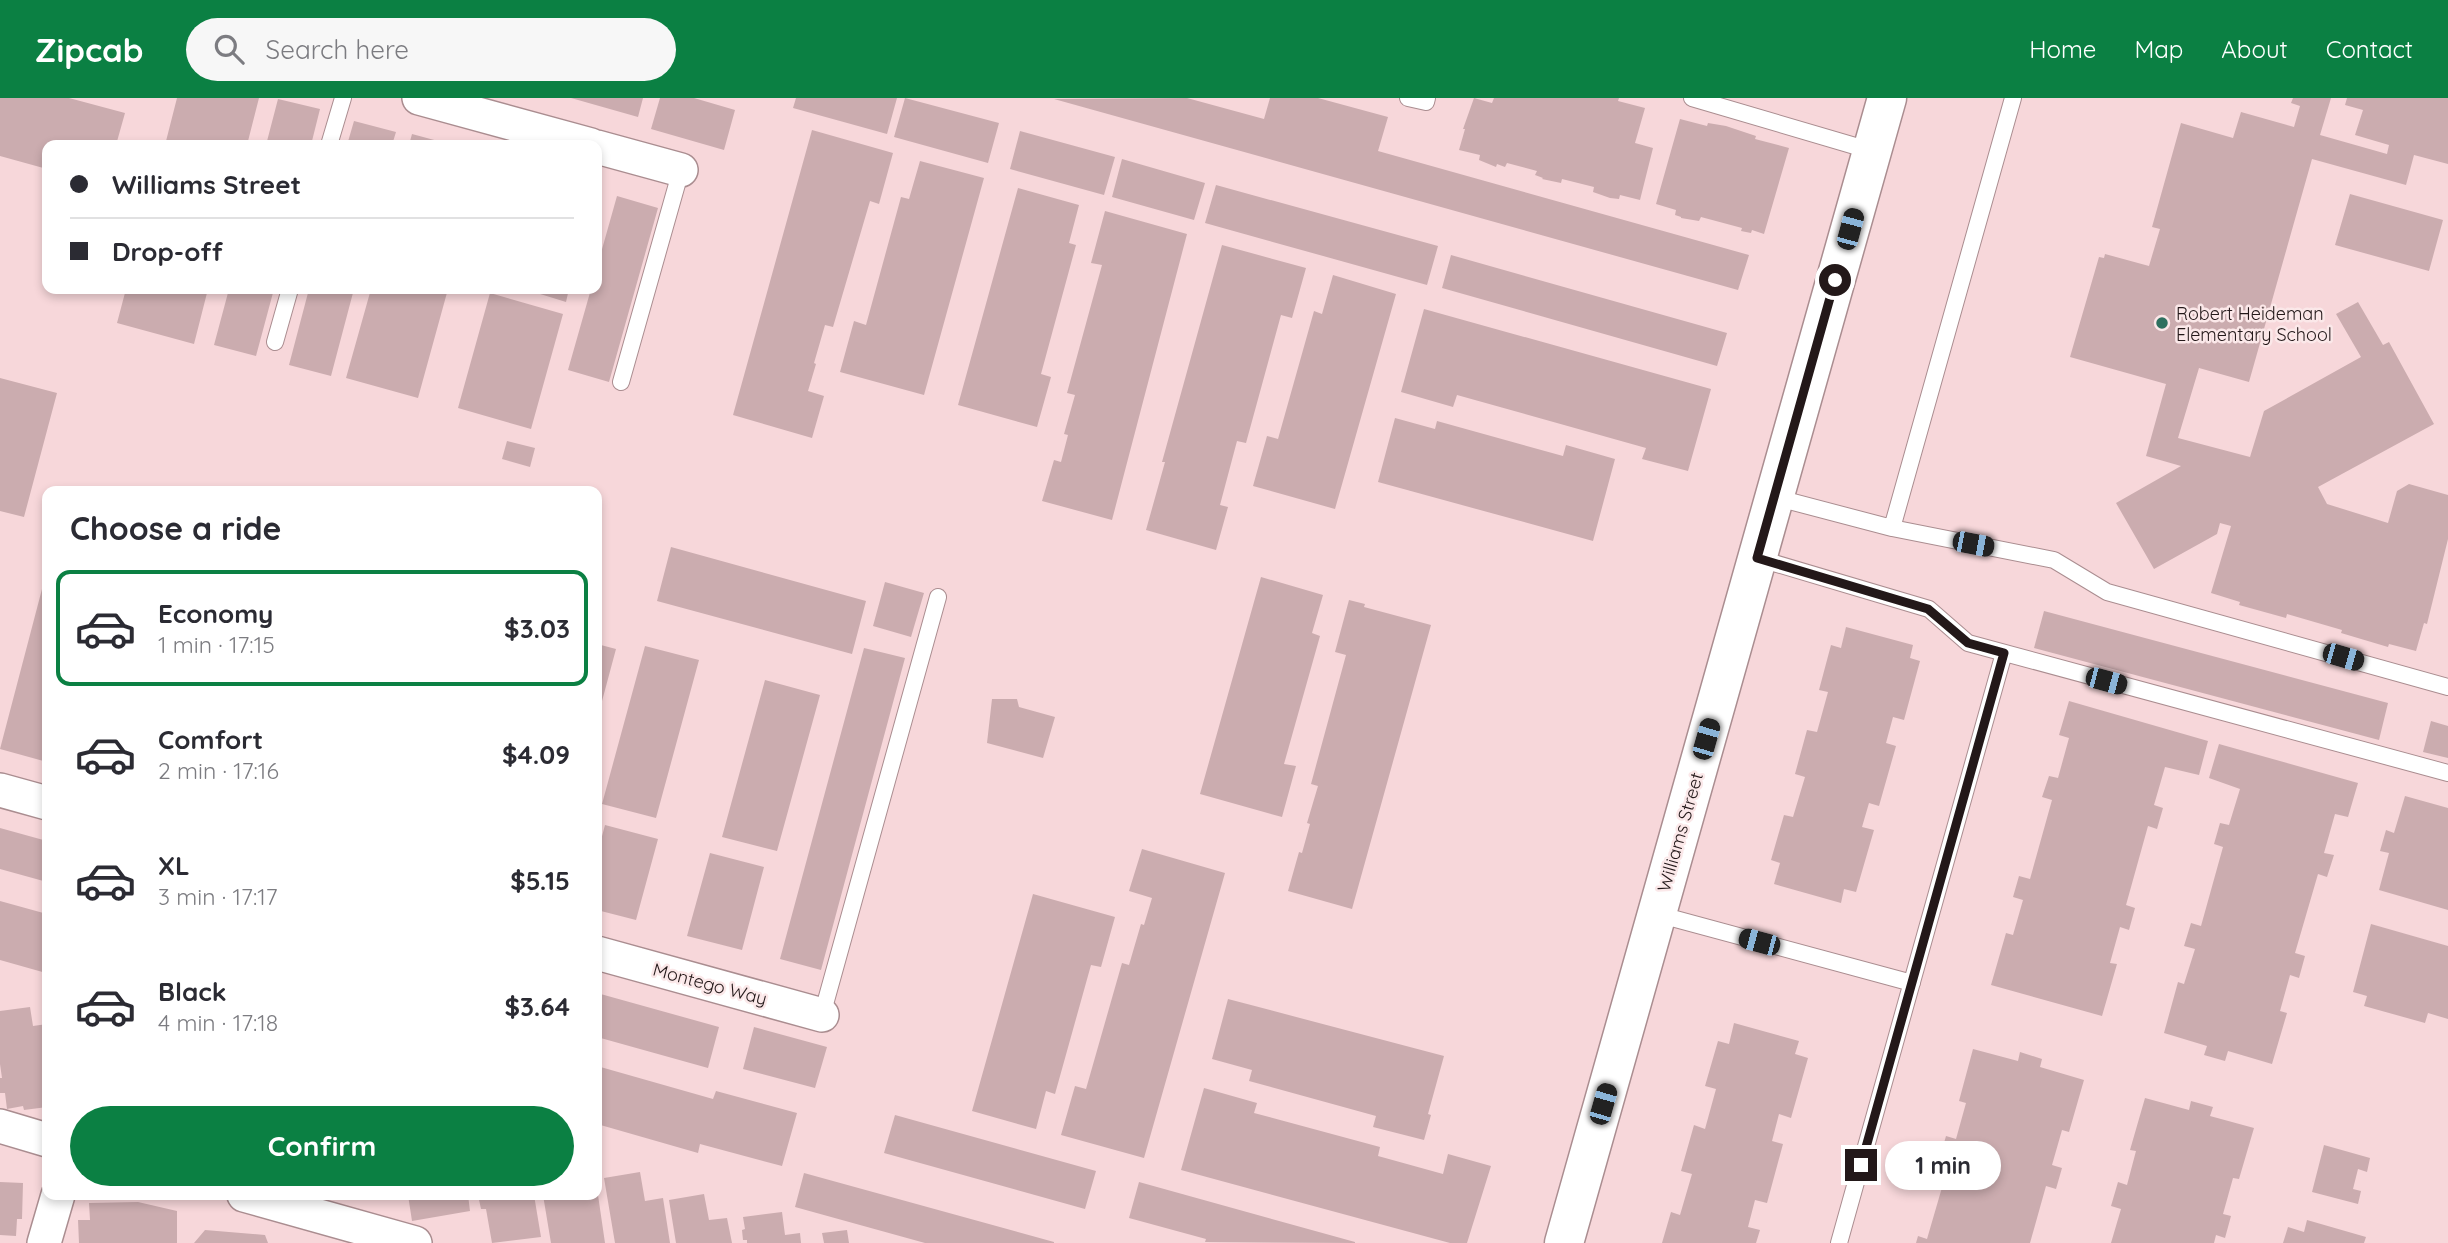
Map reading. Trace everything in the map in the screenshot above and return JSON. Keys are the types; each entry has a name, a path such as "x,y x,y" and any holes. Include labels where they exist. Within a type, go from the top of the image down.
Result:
{"street":[{"path":"419,98 573,140"},
{"name":"Williams Street","path":"1564,1243 1887,98"},
{"path":"602,148 681,170"},
{"path":"0,790 42,802"},
{"name":"Montego Way","path":"602,954 822,1015"},
{"path":"0,1126 42,1139"},
{"path":"44,1243 57,1200"},
{"path":"256,1200 330,1232 415,1243"}],"lane":[{"path":"331,140 343,98"},
{"path":"1408,98 1426,103 1427,98"},
{"path":"1692,98 1872,151"},
{"path":"1892,528 2013,98"},
{"path":"621,382 681,170"},
{"path":"275,342 289,294"},
{"path":"1774,498 1892,528 2053,559 2107,592 2448,687"},
{"path":"1757,558 1928,609 1968,643 2448,773"},
{"path":"822,1015 938,597"},
{"path":"1839,1243 2004,653"},
{"path":"1657,914 1912,983"}],"building":[{"path":"0,98 69,98 125,113 117,140 42,140 42,168 0,156"},
{"path":"177,98 259,98 248,140 166,140"},
{"path":"571,98 643,98 638,117"},
{"path":"660,98 694,98 735,110 724,150 651,129"},
{"path":"796,98 897,98 887,134 793,108"},
{"path":"905,98 999,123 988,163 894,137"},
{"path":"1187,98 1264,119 1270,98 1318,98 1388,117 1378,151 1749,255 1738,290 1054,99"},
{"path":"1474,98 1492,103 1494,98 1619,98 1618,101 1645,108 1635,143 1653,148 1640,200 1620,195 1619,199 1610,198 1593,192 1594,187 1562,179 1561,183 1542,179 1535,175 1537,171 1507,163 1505,167 1497,164 1496,167 1479,160 1480,155 1459,150"},
{"path":"2293,98 2331,98 2320,135 2387,154 2389,145 2355,135 2363,110 2345,105 2347,98 2448,98 2448,164 2414,155 2406,185 2312,159 2249,382 2199,368 2178,438 2250,457 2264,411 2361,357 2336,314 2358,302 2383,345 2389,342 2434,424 2318,487 2327,504 2388,523 2397,491 2409,484 2448,495 2448,539 2427,624 2424,623 2416,651 2389,644 2388,647 2287,614 2286,618 2239,605 2240,602 2211,593 2231,526 2220,523 2217,534 2154,569 2116,503 2181,466 2146,456 2166,384 2070,357 2099,257 2104,258 2105,254 2149,266 2160,229 2152,227 2181,123 2233,138 2241,112 2294,127 2300,106 2291,103"},
{"path":"278,99 320,109 312,140 267,140"},
{"path":"1680,119 1707,126 1708,123 1726,126 1756,136 1755,139 1789,148 1764,234 1752,230 1751,233 1741,231 1742,228 1701,217 1699,221 1681,218 1675,215 1676,210 1656,204"},
{"path":"354,121 396,132 394,140 348,140"},
{"path":"812,130 893,153 879,204 870,201 833,327 825,325 814,363 816,364 808,391 824,396 812,438 733,415"},
{"path":"1020,131 1115,157 1104,195 1010,169"},
{"path":"412,134 434,140 410,140"},
{"path":"1122,159 1205,183 1194,220 1112,197"},
{"path":"920,161 984,178 924,395 840,372 854,321 866,325 901,197 909,199"},
{"path":"1216,185 1438,246 1427,285 1205,223"},
{"path":"1018,188 1079,205 1069,243 1076,245 1041,374 1051,377 1037,427 958,405"},
{"path":"2350,194 2443,220 2429,271 2335,245"},
{"path":"617,196 658,208 609,382 568,370 590,294 602,294 602,249"},
{"path":"1105,211 1187,234 1112,520 1042,501 1054,460 1061,462 1068,435 1064,434 1075,395 1067,393 1102,265 1091,263"},
{"path":"1222,245 1306,268 1292,318 1281,315 1246,443 1237,441 1220,505 1228,507 1216,550 1146,530"},
{"path":"1451,255 1727,333 1717,366 1442,288"},
{"path":"1333,275 1396,294 1335,509 1253,486 1267,436 1278,439 1314,311 1322,314"},
{"path":"125,294 207,294 194,344 117,323"},
{"path":"228,294 273,294 256,356 214,345"},
{"path":"308,294 353,294 331,376 289,365"},
{"path":"370,294 447,294 418,398 346,378"},
{"path":"490,294 563,314 531,429 458,408"},
{"path":"540,294 568,294 566,302"},
{"path":"1424,309 1711,389 1688,471 1642,459 1646,448 1457,395 1453,407 1401,392"},
{"path":"0,378 57,393 24,517 0,511"},
{"path":"1395,418 1435,429 1437,421 1563,456 1566,445 1615,459 1593,541 1378,482"},
{"path":"507,441 535,448 530,467 502,459"},
{"path":"671,547 866,601 852,654 657,601"},
{"path":"1261,577 1323,595 1312,633 1320,636 1284,764 1296,766 1282,817 1200,794"},
{"path":"885,582 924,593 911,637 873,626"},
{"path":"42,589 42,761 0,749"},
{"path":"1349,600 1365,604 1364,607 1431,625 1352,909 1288,891 1310,824 1307,823 1318,786 1311,784 1346,655 1335,652"},
{"path":"2044,611 2388,703 2379,740 2034,648"},
{"path":"1846,627 1913,645 1910,658 1920,661 1904,720 1893,717 1886,743 1896,746 1879,806 1869,803 1862,827 1874,830 1856,892 1844,889 1841,903 1774,884 1780,863 1771,860 1784,815 1793,817 1805,777 1795,774 1807,730 1817,732 1828,692 1819,690 1831,645 1841,648"},
{"path":"602,645 616,649 602,701"},
{"path":"645,646 699,660 656,818 602,804"},
{"path":"864,648 905,658 821,970 780,959"},
{"path":"765,680 820,695 777,851 722,837"},
{"path":"992,699 1017,699 1019,707 1055,717 1043,758 987,743"},
{"path":"2069,701 2208,741 2199,775 2165,767 2154,805 2163,808 2157,829 2148,826 2126,905 2135,908 2129,930 2120,927 2110,963 2117,964 2102,1016 1991,985 2006,933 2013,935 2023,900 2013,897 2019,876 2030,879 2052,800 2042,797 2049,776 2058,778 2069,738 2059,735"},
{"path":"2431,721 2448,726 2448,758 2423,752"},
{"path":"2219,744 2358,783 2348,817 2335,814 2324,853 2334,855 2327,877 2318,874 2295,953 2305,956 2299,978 2290,975 2280,1011 2287,1013 2272,1064 2228,1051 2225,1061 2204,1055 2207,1046 2164,1033 2178,982 2184,984 2195,949 2184,946 2191,923 2201,926 2223,847 2214,844 2220,823 2229,825 2240,789 2209,778"},
{"path":"2405,796 2448,808 2448,910 2379,890 2389,853 2380,851 2386,830 2394,833"},
{"path":"605,825 658,839 636,920 602,911 602,836"},
{"path":"0,828 42,840 42,881 0,869"},
{"path":"1142,849 1225,873 1144,1158 1061,1135 1075,1086 1086,1089 1122,963 1129,965 1152,898 1129,891"},
{"path":"710,853 764,867 742,950 687,936"},
{"path":"1033,894 1115,917 1101,967 1091,965 1055,1094 1046,1091 1036,1129 972,1111"},
{"path":"0,901 42,913 42,972 0,960"},
{"path":"2371,924 2448,946 2448,1019 2428,1013 2425,1023 2364,1006 2367,996 2353,992"},
{"path":"602,994 719,1027 708,1068 602,1038"},
{"path":"1228,999 1444,1056 1428,1114 1431,1115 1424,1140 1373,1127 1376,1116 1249,1081 1252,1070 1212,1059"},
{"path":"30,1007 33,1026 42,1025 42,1108 24,1110 23,1106 7,1109 5,1093 0,1093 0,1011"},
{"path":"1734,1023 1799,1041 1795,1054 1808,1058 1791,1118 1779,1114 1772,1141 1783,1144 1767,1203 1755,1200 1748,1227 1760,1230 1756,1243 1662,1243 1671,1212 1680,1215 1692,1174 1681,1171 1694,1125 1705,1129 1716,1089 1705,1086 1718,1041 1729,1044"},
{"path":"754,1027 827,1047 815,1088 743,1069"},
{"path":"1973,1049 2018,1061 2020,1052 2042,1059 2040,1067 2084,1080 2069,1132 2062,1130 2052,1165 2062,1168 2056,1189 2046,1186 2030,1243 1916,1243 1918,1236 1927,1239 1950,1160 1940,1157 1946,1136 1956,1139 1966,1103 1959,1101"},
{"path":"602,1067 713,1099 716,1091 797,1113 782,1166 700,1144 698,1153 602,1125"},
{"path":"1204,1088 1257,1103 1254,1113 1380,1147 1378,1156 1443,1174 1448,1154 1491,1166 1467,1243 1450,1243 1181,1170"},
{"path":"2145,1098 2189,1110 2191,1101 2213,1107 2210,1116 2254,1128 2239,1179 2233,1178 2223,1214 2231,1216 2225,1238 2216,1235 2214,1243 2111,1243 2121,1209 2111,1206 2118,1182 2127,1185 2136,1151 2130,1150"},
{"path":"895,1115 1096,1171 1085,1209 884,1153"},
{"path":"2324,1145 2370,1158 2367,1172 2358,1169 2353,1189 2361,1191 2358,1204 2312,1192"},
{"path":"640,1172 645,1201 663,1198 670,1243 615,1243 604,1178"},
{"path":"804,1173 1054,1243 925,1243 795,1207"},
{"path":"0,1182 23,1183 22,1219 17,1219 16,1236 0,1235"},
{"path":"1139,1182 1355,1243 1205,1242 1206,1239 1129,1218"},
{"path":"704,1194 709,1220 727,1218 732,1243 676,1243 669,1200"},
{"path":"409,1200 469,1200 470,1211 412,1221"},
{"path":"479,1200 535,1200 541,1237 492,1243 486,1209 481,1209"},
{"path":"544,1200 599,1200 605,1243 551,1243"},
{"path":"138,1202 177,1211 177,1243 79,1243 78,1220 90,1220 89,1203"},
{"path":"782,1212 785,1235 800,1233 801,1243 747,1243 747,1240 743,1240 743,1217"},
{"path":"2307,1220 2366,1237 2364,1243 2283,1243 2288,1227 2304,1232"},
{"path":"205,1230 265,1235 268,1243 194,1243"},
{"path":"847,1230 849,1243 824,1243 822,1233"}],"place":[{"name":"Robert Heideman Elementary School","path":"2162,323"}],"route":[{"path":"1835,280 1757,558 1928,609 1968,643 2004,653 1861,1165"}]}
